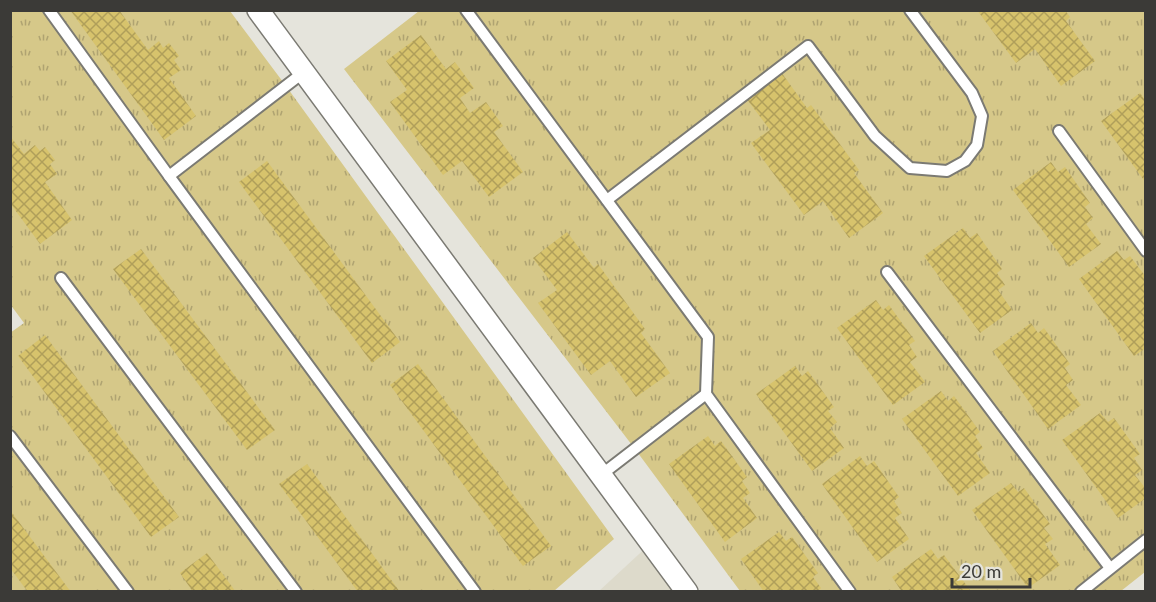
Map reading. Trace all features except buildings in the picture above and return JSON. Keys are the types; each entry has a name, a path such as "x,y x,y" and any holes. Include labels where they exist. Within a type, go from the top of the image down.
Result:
{"street":[{"path":"258,10 687,591"}],"lane":[{"path":"49,10 475,591"},
{"path":"466,10 708,337 706,394 850,591"},
{"path":"607,200 808,46 875,136 910,168 947,171 965,161 977,145 982,116 972,93 910,10"},
{"path":"169,176 304,72"},
{"path":"1059,131 1146,251"},
{"path":"887,272 1110,568"},
{"path":"61,278 296,591"},
{"path":"601,476 706,394"},
{"path":"10,436 128,591"},
{"path":"1081,591 1146,540"}],"shaded area":[{"path":"651,543 687,592 598,592"}],"green space":[{"path":"11,11 230,11 614,539 554,591 11,591 10,333 24,323 10,304"},
{"path":"419,11 1145,11 1145,572 1121,591 740,591 635,449 344,69"}]}
